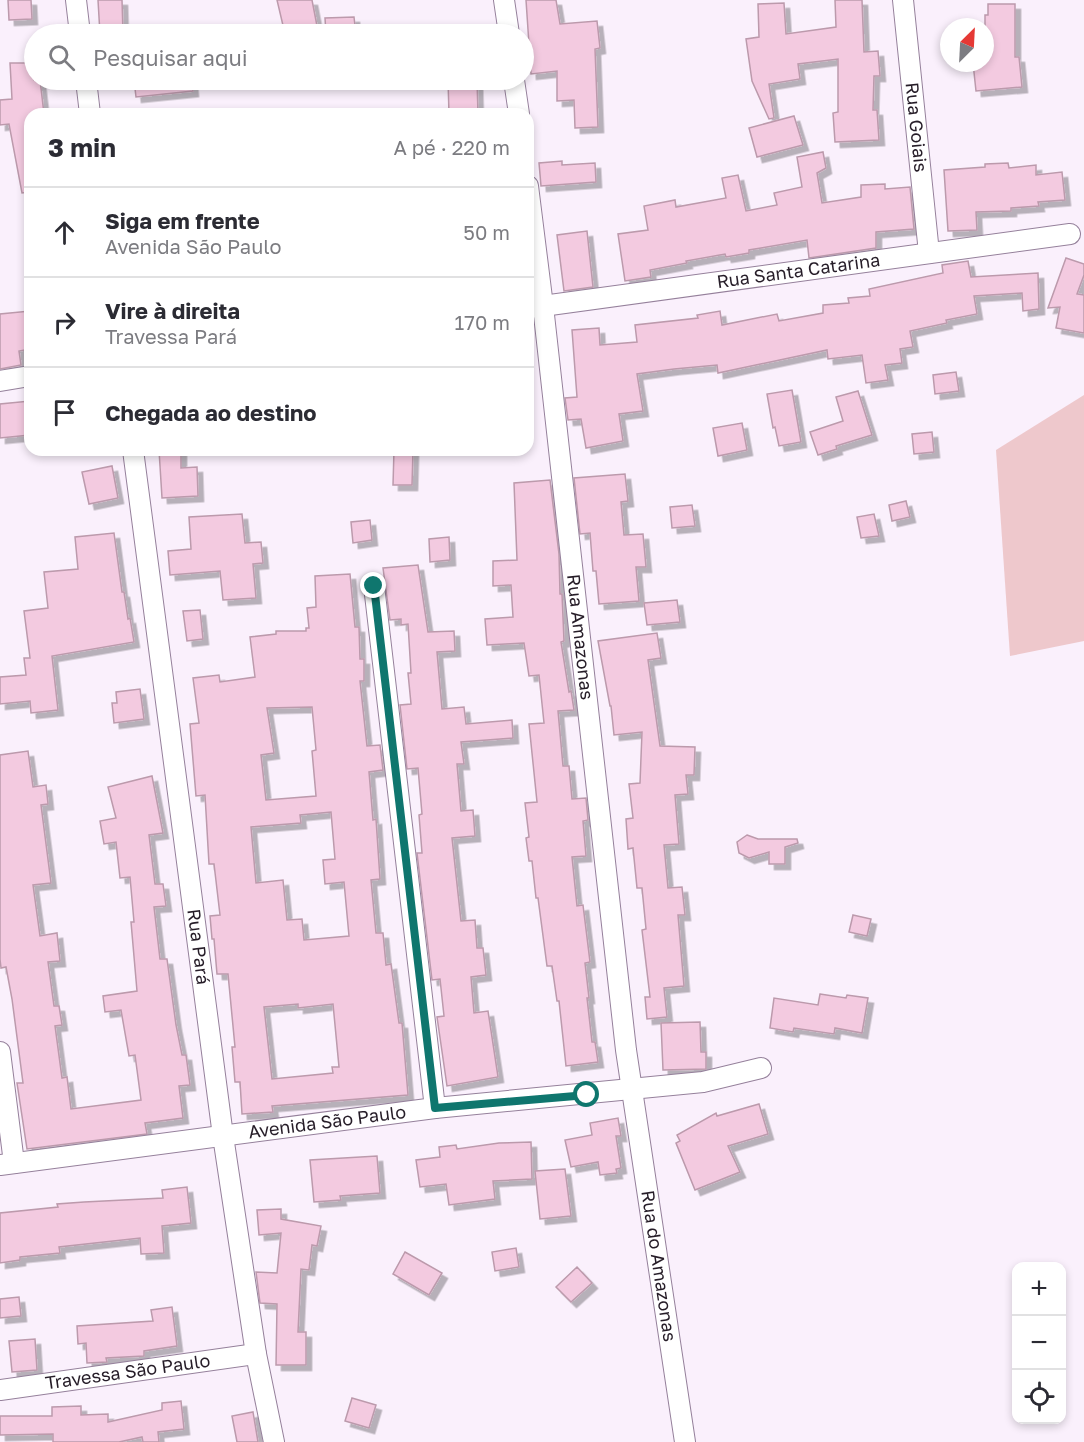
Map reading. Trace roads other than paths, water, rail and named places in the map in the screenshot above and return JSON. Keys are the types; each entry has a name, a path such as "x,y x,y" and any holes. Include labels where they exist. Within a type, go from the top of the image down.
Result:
{"street":[{"path":"76,0 79,24"},
{"path":"504,0 507,24"},
{"name":"Rua Goiais","path":"903,0 929,253"},
{"path":"87,90 89,108"},
{"path":"515,90 518,108"},
{"name":"Rua Santa Catarina","path":"536,307 1070,234"},
{"name":"Rua Amazonas","path":"534,277 632,1088"},
{"path":"0,381 24,377"},
{"name":"Rua Pará","path":"135,456 223,1136 256,1354 274,1442"},
{"path":"374,586 435,1108"},
{"path":"0,1052 7,1164"},
{"name":"Avenida São Paulo","path":"7,1164 435,1108 703,1082 760,1068"},
{"name":"Rua do Amazonas","path":"632,1088 685,1442"},
{"name":"Travessa São Paulo","path":"0,1390 256,1354"}]}
